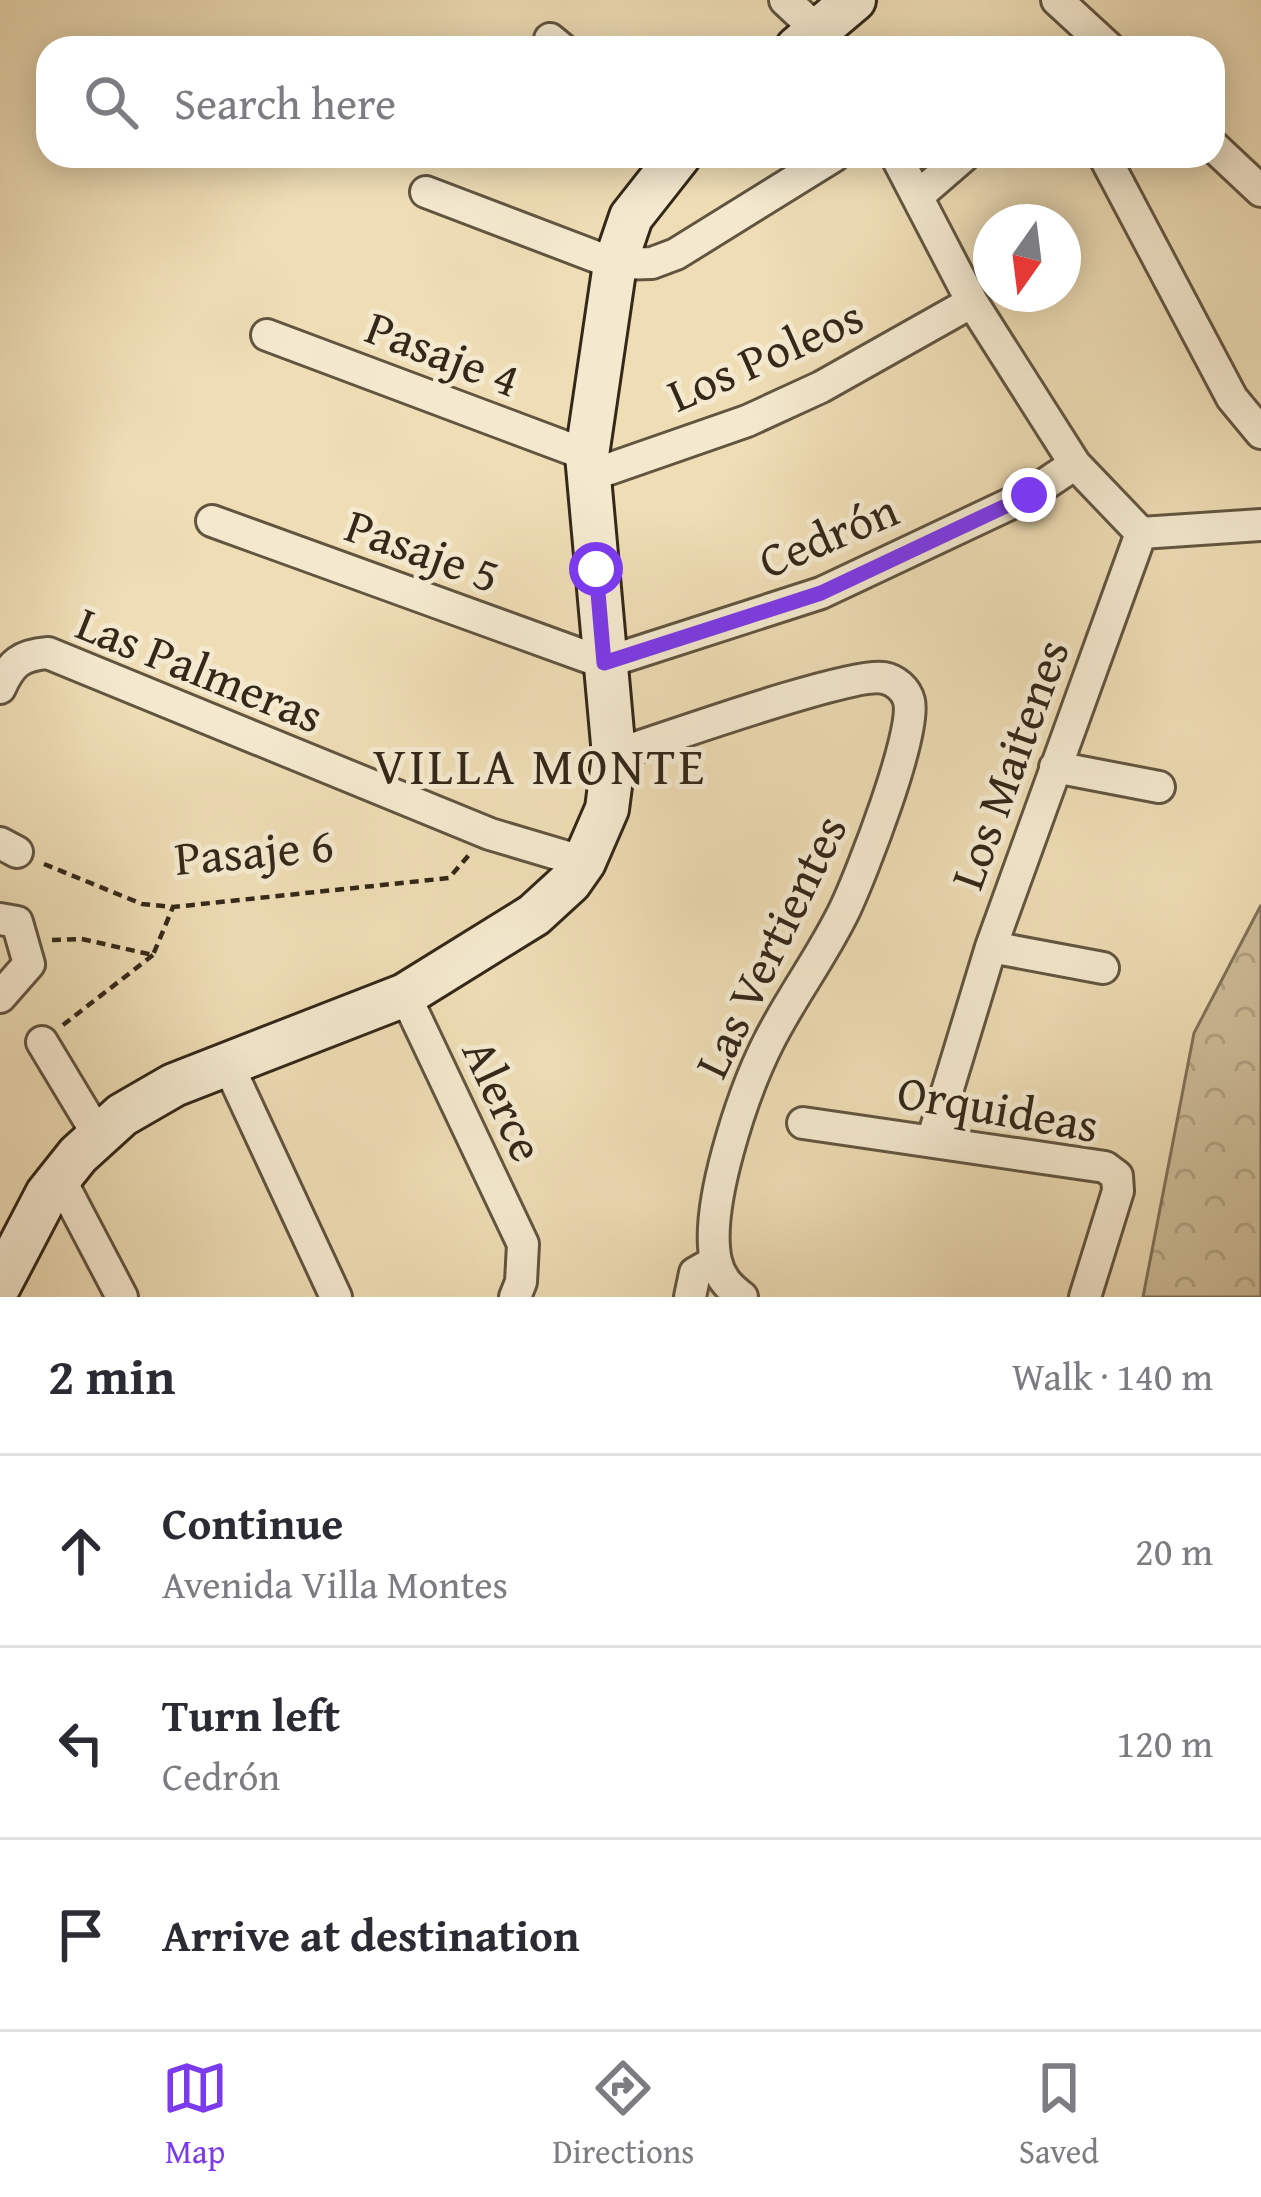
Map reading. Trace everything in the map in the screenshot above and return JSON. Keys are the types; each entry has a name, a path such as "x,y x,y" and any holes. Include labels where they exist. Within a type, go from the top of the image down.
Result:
{"street":[{"path":"785,0 805,36"},
{"path":"811,36 854,0"},
{"path":"1057,0 1091,36"},
{"path":"1225,157 1261,191"},
{"path":"0,1284 59,1177 98,1135 161,1092 405,995 533,915 584,862 607,809 614,754 588,466 615,263 631,217 670,168"},
{"path":"426,193 615,263 652,263 676,254 815,168"},
{"path":"903,168 972,302 1076,464 1141,533 1261,525"},
{"path":"919,194 950,168"},
{"path":"1110,168 1232,398 1261,433"},
{"name":"Los Poleos","path":"588,466 747,421 821,387 972,302"},
{"name":"Pasaje 4","path":"267,335 588,466"},
{"name":"Cedrón","path":"604,663 821,593 1029,495 1076,464"},
{"name":"Pasaje 5","path":"212,520 604,663"},
{"name":"Los Maitenes","path":"932,1141 991,947 1141,533"},
{"name":"Las Palmeras","path":"0,688 8,670 24,655 48,653 490,834 584,862"},
{"name":"Las Vertientes","path":"614,754 833,686 880,676 899,684 910,702 878,830 844,912 766,1046 740,1112 714,1221 716,1261"},
{"path":"1055,767 1159,787"},
{"path":"0,998 29,964 11,930"},
{"path":"991,947 1103,968"},
{"name":"Alerce","path":"405,995 523,1244 521,1282 514,1297"},
{"path":"42,1042 98,1135"},
{"path":"229,1067 336,1297"},
{"name":"Orquideas","path":"802,1123 1105,1167 1117,1176 1118,1190 1085,1297"},
{"path":"59,1177 122,1297"},
{"path":"689,1297 695,1274 716,1261 725,1283 742,1297"}],"path":[{"name":"Pasaje 6","path":"9,848 142,904 173,907 449,878 490,834"},
{"path":"42,1042 153,955 173,907"},
{"path":"11,930 153,955"}],"green space":[{"path":"1261,905 1261,1297 1143,1297 1194,1033"}],"district":[{"name":"VILLA MONTE","path":"540,766"}],"route":[{"path":"596,569 604,663 821,593 1029,495"}]}
